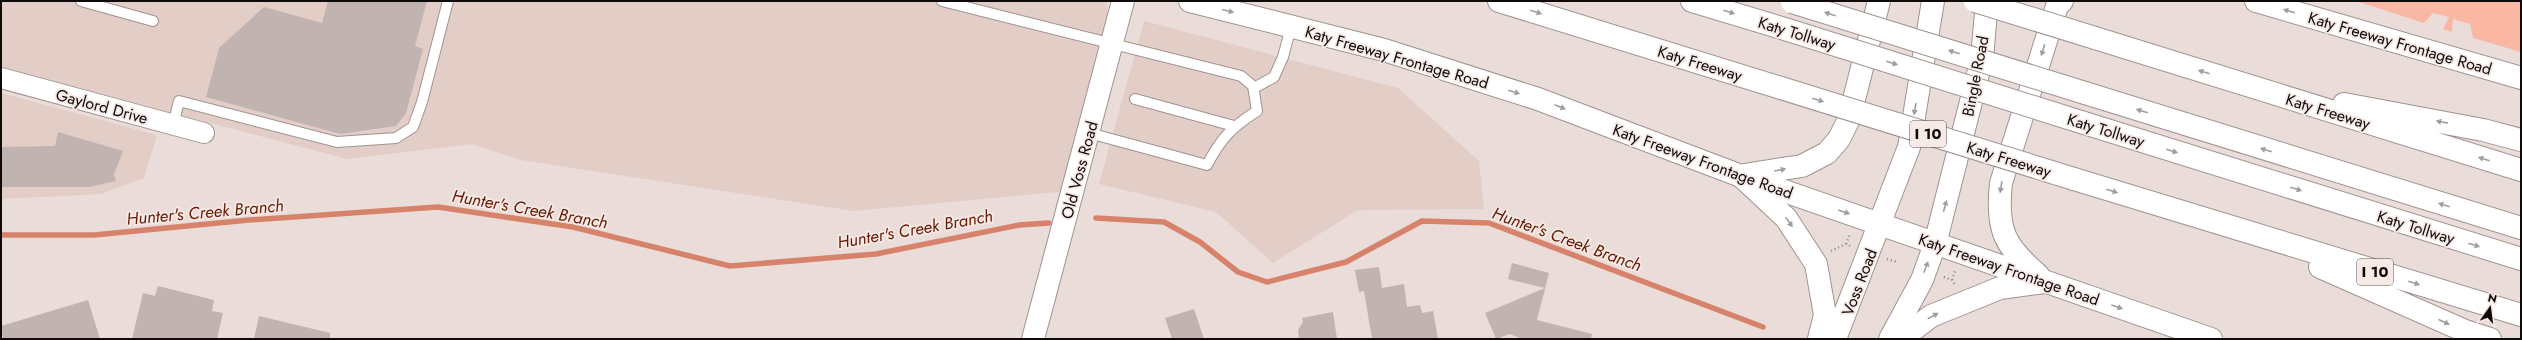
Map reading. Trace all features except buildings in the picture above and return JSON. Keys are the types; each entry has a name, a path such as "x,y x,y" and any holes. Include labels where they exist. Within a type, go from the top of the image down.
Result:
{"main road":[{"name":"Old Voss Road","path":"1034,339 1124,1"},
{"name":"Katy Freeway Frontage Road","path":"1190,1 1384,50 1538,99 1741,176 2212,339"},
{"name":"Katy Freeway","path":"1499,1 2229,227 2521,315"},
{"name":"Katy Tollway","path":"1692,1 2521,259"},
{"name":"Katy Tollway","path":"1791,1 2521,228"},
{"path":"1741,176 1802,166 1827,153 1839,139 1849,119 1879,1"},
{"path":"1881,224 1909,147 1933,1"},
{"name":"Katy Freeway","path":"1975,1 2521,170"},
{"name":"Bingle Road","path":"1935,244 1982,58 1987,1"},
{"path":"2045,282 2015,256 2001,225 1999,204 2001,184 2056,6 2062,1"},
{"name":"Katy Freeway Frontage Road","path":"2256,1 2521,78"},
{"path":"2241,84 2483,130 2521,140"},
{"path":"1741,176 1786,218 1816,264 1824,314 1819,339"},
{"name":"Voss Road","path":"1835,339 1881,224"},
{"path":"2229,227 2465,331 2490,339"},
{"path":"1890,339 1922,280 1935,244"},
{"path":"1901,339 1932,316 2000,288 2045,282"}],"street":[{"name":"Gaylord Drive","path":"1,78 204,133"}],"lane":[{"path":"81,1 153,21"},
{"path":"173,125 179,101 337,142 396,138 413,127 422,102 448,1"},
{"path":"942,1 1241,76 1254,88 1257,111 1234,126 1216,149 1207,165 1089,134"},
{"path":"1254,88 1274,77 1283,57 1291,27"},
{"path":"1135,99 1234,126"}],"path":[{"path":"1827,253 1846,244 1850,233"},
{"path":"1846,244 1857,249"},
{"path":"1956,267 1952,280 1957,290"},
{"path":"1940,276 1952,280"}],"shaded area":[{"path":"1,1 1106,1 1108,16 1068,191 854,211 521,160 472,144 347,159 1,68"},
{"path":"2356,1 2521,1 2521,52 2473,38 2470,24 2453,19 2452,32 2443,29 2449,17 2433,13 2424,23"},
{"path":"1144,21 1398,88 1479,161 1484,209 1358,210 1273,263 1216,212 1099,184"},
{"path":"1,93 157,135 144,178 101,194 1,199"}],"waterway":[{"name":"Hunter's Creek Branch","path":"1,235 94,235 249,220 438,207 573,227 730,266 876,254 1019,225 1049,223"},
{"name":"Hunter's Creek Branch","path":"1096,218 1164,222 1200,242 1238,272 1267,282 1346,262 1422,221 1489,223 1763,327"}]}
